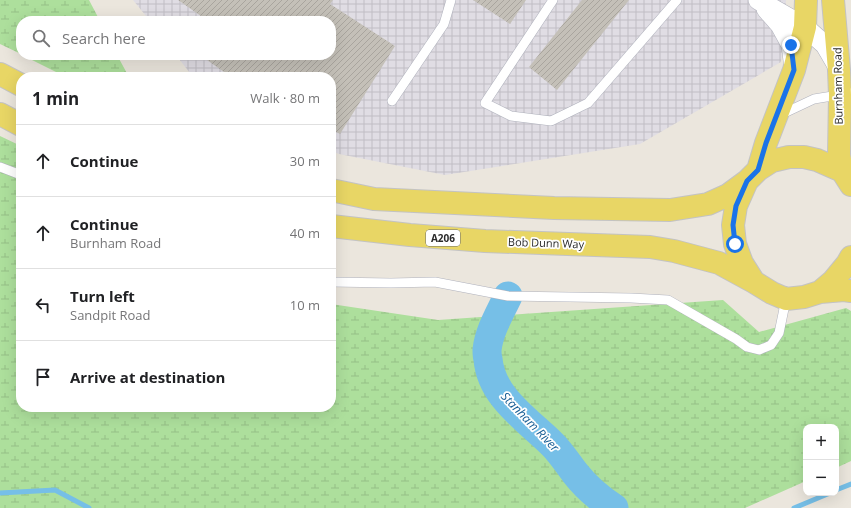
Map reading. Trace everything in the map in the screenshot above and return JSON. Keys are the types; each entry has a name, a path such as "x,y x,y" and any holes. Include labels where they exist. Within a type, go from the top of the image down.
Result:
{"main road":[{"path":"754,282 742,263 735,244 733,225 736,206 752,176 794,70 805,27 806,0"},
{"name":"Burnham Road","path":"833,0 839,70 845,94 839,155 849,181"},
{"path":"0,74 16,82"},
{"path":"0,114 16,122"},
{"path":"336,191 374,199 554,208 670,210 708,204 728,195 772,161 789,157 804,157 817,160 849,181"},
{"name":"Bob Dunn Way","path":"336,227 410,235 485,241 650,247 674,251 719,263 772,293 786,299"},
{"path":"820,292 833,281 847,264 851,256"},
{"path":"786,299 804,297 820,292 844,290 851,291"}],"street":[{"path":"761,0 805,27 825,45 839,70"},
{"path":"761,0 780,25 791,45 794,70"}],"lane":[{"path":"392,101 444,24 451,0"},
{"path":"553,0 485,103 511,116 551,121 588,103 677,0"},
{"path":"776,116 814,99 845,94"},
{"path":"0,166 16,172"},
{"path":"336,282 435,282 508,296 668,300 736,339 747,347 759,350 771,345 779,333 786,299"}],"shaded area":[{"path":"133,0 786,0 781,62 640,144 445,175 336,153 336,72 189,72 180,60 336,60 336,16 146,16"}],"green space":[{"path":"0,0 89,0 97,16 16,16 16,52 0,44"},
{"path":"32,60 120,60 126,72 56,72"},
{"path":"0,136 16,144 16,412 336,412 336,305 438,320 723,300 759,332 846,308 851,311 851,461 839,467 839,424 803,424 803,482 745,508 0,508"}],"building":[{"path":"178,0 333,0 330,4 395,46 340,134 336,132 336,72 224,72 207,60 336,60 336,16 201,16"},
{"path":"473,0 526,0 510,24"},
{"path":"582,0 629,0 557,90 529,67"}],"waterway":[{"name":"Stanham River","path":"508,296 492,329 487,350 491,373 496,385 512,407 556,448 584,483 598,497 614,508"},
{"path":"839,489 851,484"},
{"path":"0,493 55,490 89,508"},
{"path":"794,508 823,496"}],"route":[{"path":"735,244 733,225 736,206 747,181 758,170 766,143 794,70 791,45"}]}
